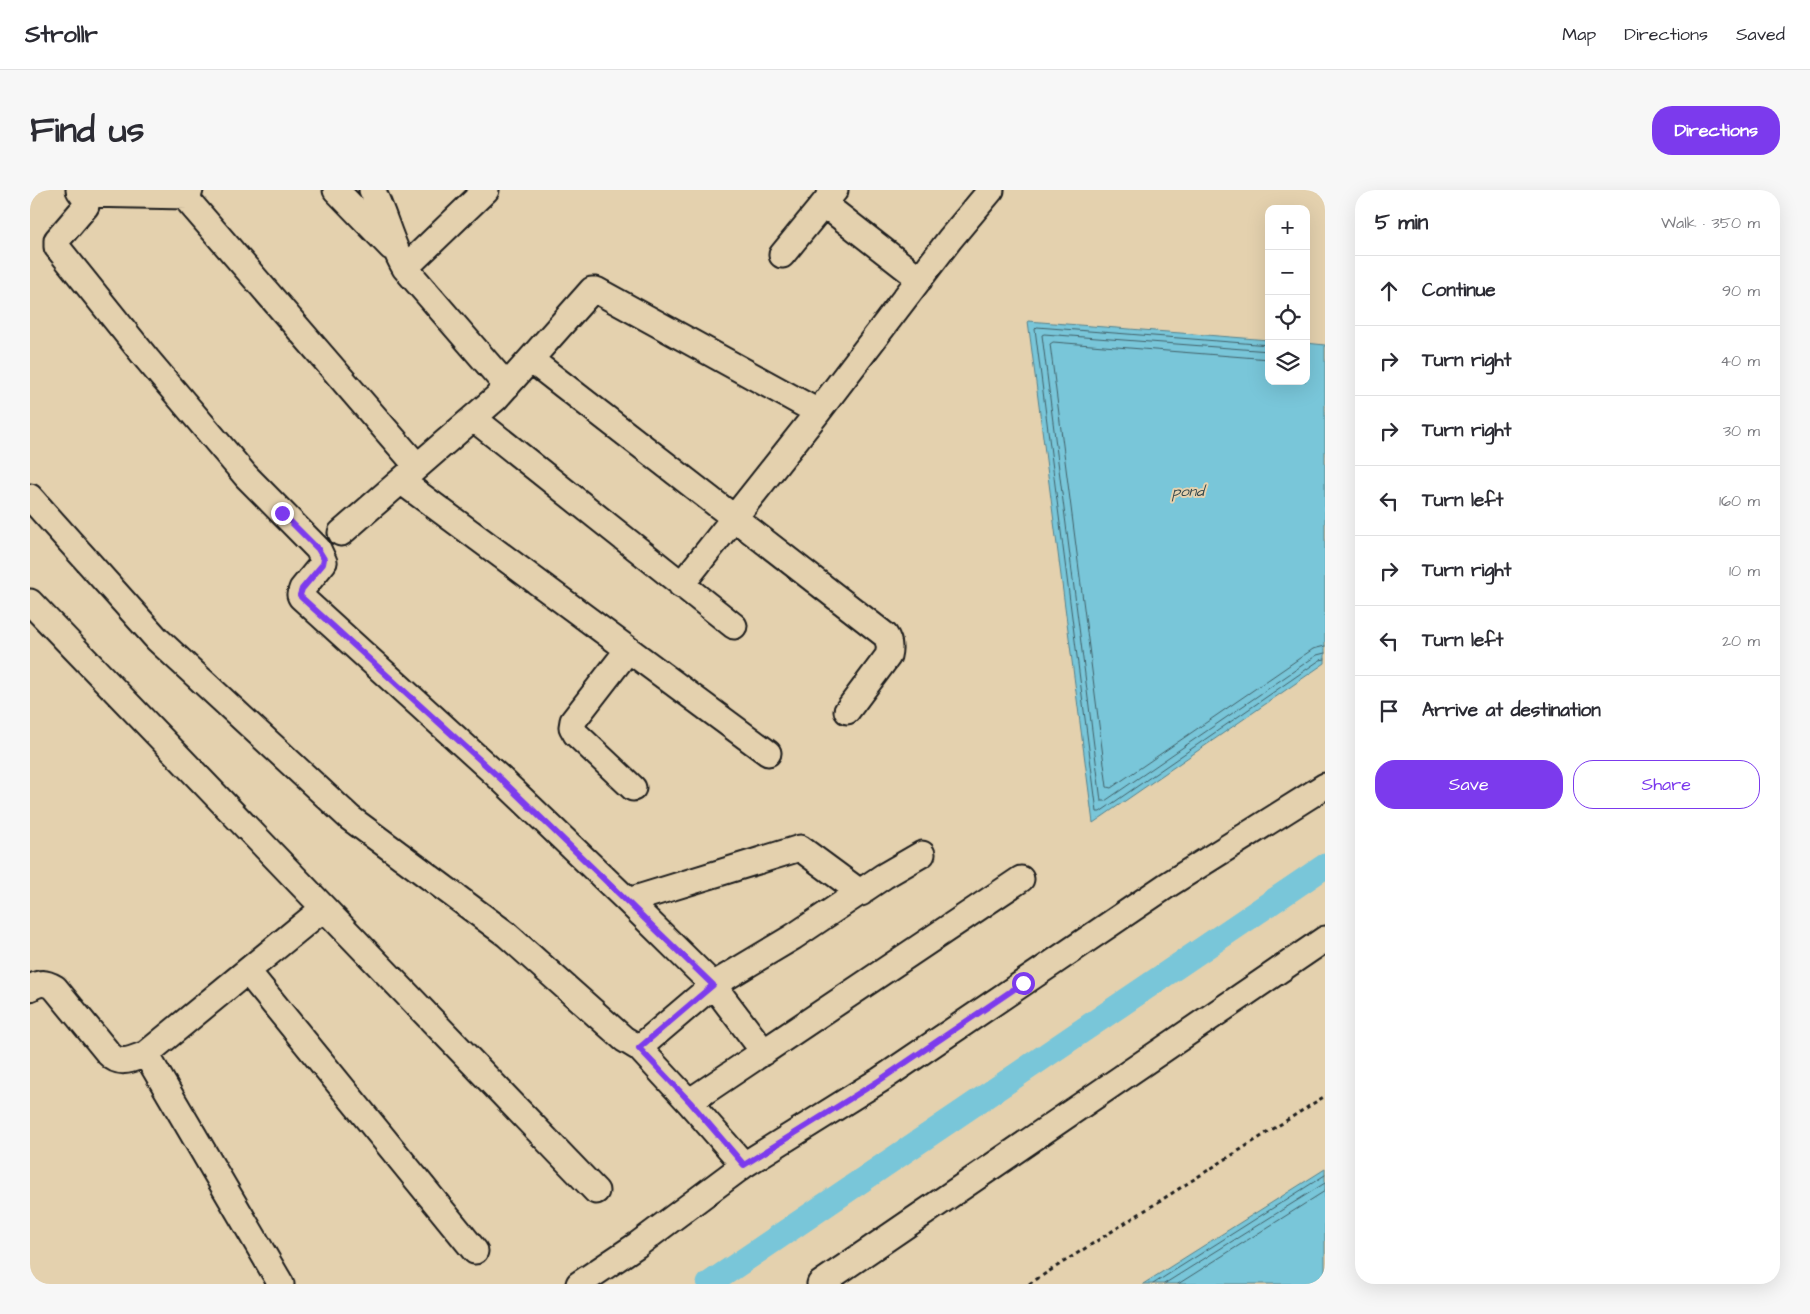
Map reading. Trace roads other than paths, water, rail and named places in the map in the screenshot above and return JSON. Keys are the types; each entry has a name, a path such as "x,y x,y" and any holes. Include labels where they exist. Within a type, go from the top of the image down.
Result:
{"street":[{"path":"336,190 400,260 507,386"},
{"path":"372,190 400,260"},
{"path":"400,260 486,190"},
{"path":"681,585 991,190"},
{"path":"81,192 189,193 190,203 409,473 628,650 768,753"},
{"path":"81,192 86,200 86,206 57,240 57,247 147,359 246,476 318,549 324,562 302,589 301,597 502,780 628,900 713,985 764,1052"},
{"path":"782,255 829,197 920,279"},
{"path":"341,533 507,386 592,290 596,290 818,412"},
{"path":"531,360 885,635 889,641 888,656 847,711"},
{"path":"473,418 734,626"},
{"path":"30,497 157,639 350,818 506,934 624,1039 639,1048 690,1102 744,1165"},
{"path":"30,602 596,1191"},
{"path":"628,650 573,721 572,728 633,788"},
{"path":"579,1284 638,1245 744,1165 880,1080 1166,886 1325,786"},
{"path":"628,900 800,848 861,893"},
{"path":"639,1048 713,985 861,893 884,876 922,854"},
{"path":"690,1102 1020,879"},
{"path":"30,988 40,983 46,983 55,988 113,1058 124,1062 146,1054 324,908"},
{"path":"820,1284 1325,939"},
{"path":"248,972 475,1251"},
{"path":"146,1054 281,1284"}],"water":[{"name":"pond","path":"1028,321 1265,340 1265,385 1310,385 1310,343 1325,345 1325,663 1093,823"},
{"path":"1325,1169 1325,1284 1143,1284"}],"waterway":[{"path":"709,1284 1325,866"}]}
